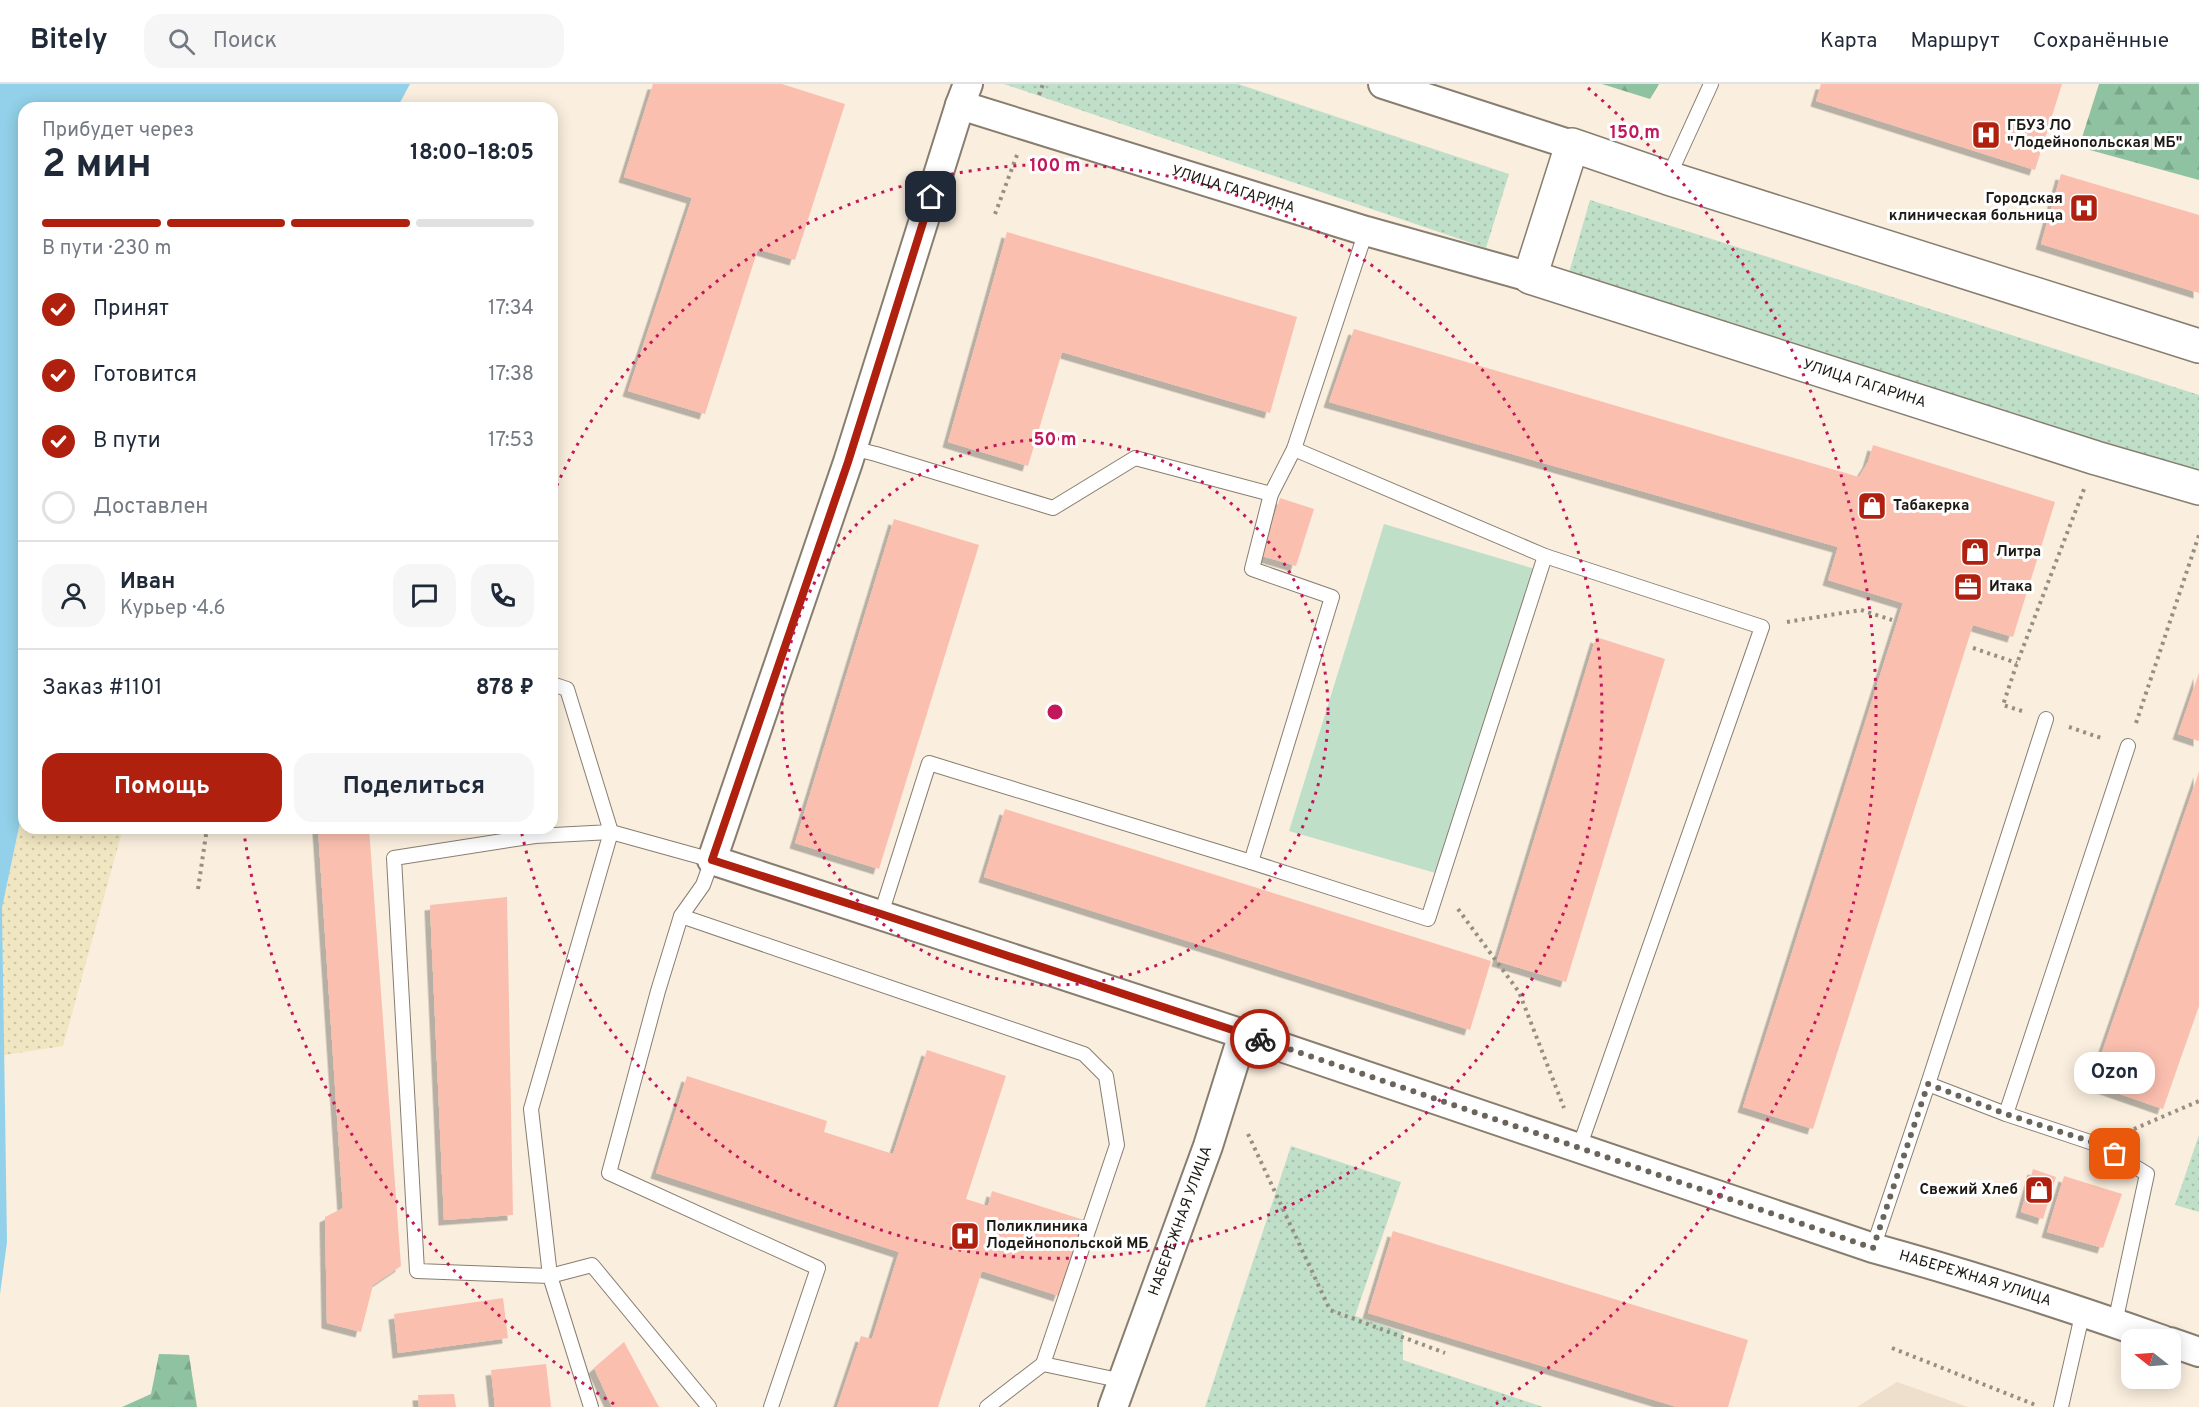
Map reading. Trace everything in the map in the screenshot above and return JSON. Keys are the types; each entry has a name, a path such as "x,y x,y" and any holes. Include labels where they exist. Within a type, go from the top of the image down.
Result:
{"street":[{"path":"1383,84 1668,178 2199,346"},
{"path":"712,860 852,448 964,95"},
{"name":"УЛИЦА ГАГАРИНА","path":"964,95 1366,231 1530,278 2096,458 2199,488"},
{"path":"1530,278 1572,145"},
{"name":"НАБЕРЕЖНАЯ УЛИЦА","path":"712,860 1243,1034 1873,1248 1966,1274 2132,1329"},
{"name":"НАБЕРЕЖНАЯ УЛИЦА","path":"1113,1407 1227,1089 1243,1034"},
{"path":"2181,1346 2199,1352"}],"lane":[{"path":"1668,178 1711,84"},
{"path":"1251,862 1332,597 1252,569 1271,494 1294,449 1366,231"},
{"path":"852,448 1053,508 1135,458 1271,494"},
{"path":"1294,449 1545,556 1762,627 1579,1148"},
{"path":"881,914 928,764 1251,862 1428,919 1545,556"},
{"path":"558,686 567,689 611,832 531,1109 550,1276 591,1407"},
{"path":"1873,1248 2046,719"},
{"path":"2006,1114 2128,746"},
{"path":"709,1407 592,1265 550,1276 417,1271 394,858 535,836 611,832 712,860 703,885 681,916 658,991 609,1173 818,1268 771,1407"},
{"path":"681,916 1084,1054 1106,1076 1117,1145 1043,1364 987,1407"},
{"path":"1928,1084 2006,1114 2098,1144 2147,1174 2115,1323"},
{"path":"2061,1407 2083,1311"},
{"path":"1043,1364 1123,1381"}],"path":[{"path":"2096,458 2003,705 2128,746 2199,534"},
{"path":"1762,627 1861,610 1892,620"},
{"path":"1973,648 2017,663"},
{"path":"198,889 206,834"},
{"path":"1439,883 1519,992 1579,1148"},
{"path":"1227,1089 1330,1310 1445,1353"},
{"path":"2098,1144 2199,1101"},
{"path":"1892,1348 2041,1407"}],"shaded area":[{"path":"1897,1382 1968,1407 1857,1407"}],"green space":[{"path":"1004,84 1238,84 1509,174 1486,248"},
{"path":"1602,84 1659,84 1650,99"},
{"path":"2099,84 2199,84 2199,180 2079,147"},
{"path":"1590,200 2199,395 2199,473 1568,276"},
{"path":"1384,524 1535,569 1439,874 1289,831"},
{"path":"2199,1135 2199,1212 2175,1205"},
{"path":"1291,1146 1401,1182 1355,1316 1403,1332 1403,1360 1543,1407 1205,1407"},
{"path":"159,1354 189,1355 197,1407 122,1407 151,1394"}],"sand":[{"path":"18,832 18,834 121,834 63,1046 4,1055 2,908"}],"water":[{"path":"0,84 410,84 400,102 18,102 18,832 2,908 7,1242 0,1294"}],"building":[{"path":"653,84 782,84 845,104 795,260 758,249 705,414 628,391 692,198 624,177"},
{"name":"ГБУЗ ЛО \"Лодейнопольская МБ\"","path":"1821,84 2062,84 2035,170 1816,101"},
{"path":"2061,174 2199,215 2199,293 2041,244"},
{"path":"1007,232 1297,317 1270,413 1062,352 1028,466 948,442"},
{"path":"1354,329 1859,477 1868,462 1873,445 2055,502 2013,637 1973,625 1813,1129 1743,1107 1903,603 1828,580 1838,547 1329,402"},
{"path":"1280,498 1314,509 1296,566 1262,556"},
{"path":"894,519 979,545 879,869 795,843"},
{"path":"1596,637 1665,659 1566,982 1497,961"},
{"path":"2199,673 2199,741 2178,734"},
{"path":"2199,772 2199,1006 2163,1109 2091,1084"},
{"path":"1005,809 1491,961 1470,1030 984,877"},
{"path":"318,834 369,834 401,1266 373,1285 361,1332 327,1323 325,1217 343,1208"},
{"path":"507,897 513,1215 444,1220 430,905"},
{"name":"Поликлиника Лодейнопольской МБ","path":"927,1050 1006,1076 966,1199 988,1206 992,1191 1084,1220 1059,1296 982,1271 938,1407 837,1407 861,1336 872,1339 899,1252 656,1173 687,1076 827,1121 824,1132 893,1154"},
{"name":"Свежий Хлеб","path":"2033,1169 2056,1177 2043,1219 2021,1212"},
{"path":"2064,1176 2122,1194 2103,1248 2047,1232"},
{"path":"1393,1231 1748,1340 1728,1407 1677,1407 1368,1313"},
{"path":"503,1298 508,1338 398,1353 394,1314"},
{"path":"624,1342 659,1407 612,1407 594,1368"},
{"path":"546,1364 551,1407 495,1407 491,1370"},
{"path":"454,1394 456,1407 419,1407 418,1395"}],"way so far":[{"path":"1260,1039 1873,1248 1928,1084 2006,1114 2098,1144 2115,1154"}],"place":[{"name":"ГБУЗ ЛО \"Лодейнопольская МБ\"","path":"1986,135"},
{"name":"Городская клиническая больница","path":"2084,208"},
{"name":"Табакерка","path":"1872,506"},
{"name":"Литра","path":"1975,552"},
{"name":"Итака","path":"1968,587"},
{"name":"Ozon","path":"2115,1154"},
{"name":"Свежий Хлеб","path":"2039,1190"},
{"name":"Поликлиника Лодейнопольской МБ","path":"965,1236"}],"route":[{"path":"931,197 848,462 712,860 1260,1039"}]}
